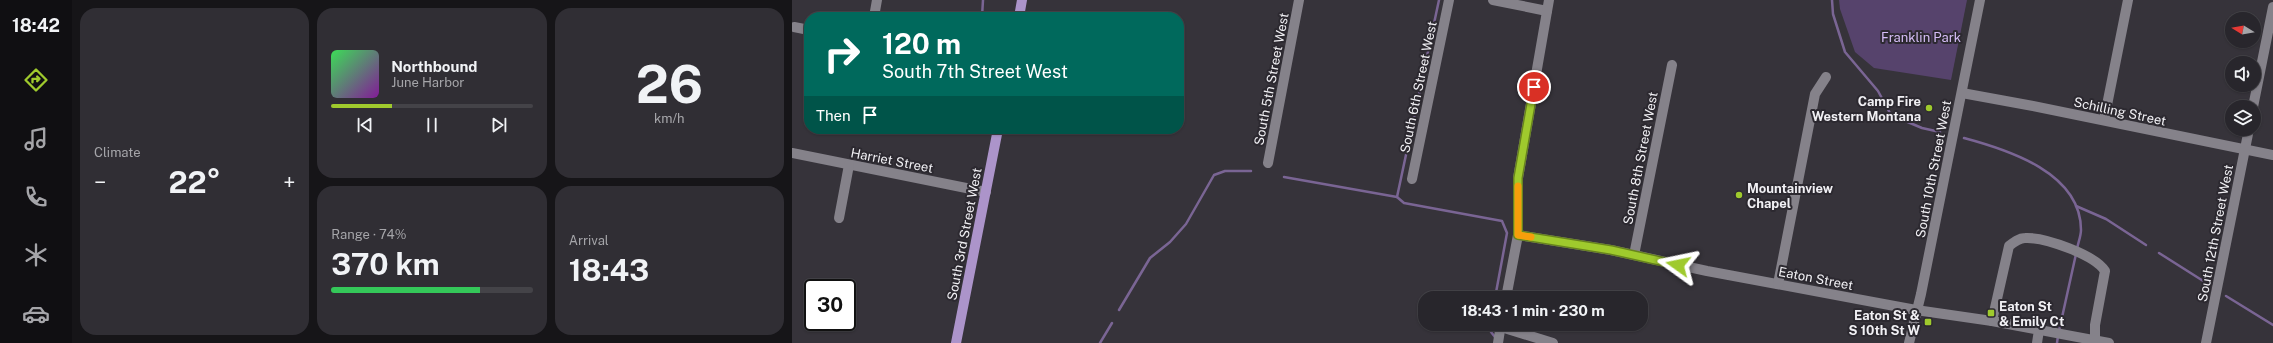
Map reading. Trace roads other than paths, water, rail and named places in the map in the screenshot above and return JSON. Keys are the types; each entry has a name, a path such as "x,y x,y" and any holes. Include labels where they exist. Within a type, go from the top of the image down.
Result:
{"main road":[{"path":"1020,12 1022,0"},
{"name":"South 3rd Street West","path":"956,343 997,134"}],"street":[{"path":"875,12 878,0"},
{"name":"South 5th Street West","path":"1268,163 1299,0"},
{"name":"South 6th Street West","path":"1412,179 1449,0"},
{"path":"1493,0 1547,11"},
{"path":"1507,291 1518,235 1518,178 1549,0"},
{"name":"South 10th Street West","path":"1909,343 1957,106 1962,93 1980,0"},
{"path":"2104,120 2128,0"},
{"path":"2255,100 2273,7"},
{"path":"794,27 804,29"},
{"name":"South 8th Street West","path":"1634,256 1672,65"},
{"path":"1778,284 1815,94 1826,77"},
{"name":"Schilling Street","path":"1962,93 2104,120 2273,155"},
{"name":"South 12th Street West","path":"2206,343 2248,136"},
{"name":"Harriet Street","path":"792,153 986,192"},
{"path":"839,218 849,165"},
{"name":"Eaton Street","path":"1518,235 1605,249 1634,256 1916,310 1992,321 2109,343"},
{"path":"1992,321 2009,246 2020,238 2026,238 2067,248 2102,266 2105,271 2095,325 2095,341"},
{"path":"2037,343 2039,330"},
{"path":"1498,343 1500,331"},
{"path":"1518,331 1553,343"}],"waterway":[{"path":"982,12 983,0"},
{"path":"1439,0 1397,197 1404,203 1502,221 1507,233 1496,291"},
{"path":"1832,0 1833,14 1845,52 1878,91 1891,115 1922,128 1940,132"},
{"path":"1964,138 2001,149 2021,157 2056,179 2069,193 2078,210 2081,235 2077,249"},
{"path":"1119,310 1150,258 1170,242 1186,224 1214,175 1225,171 1251,171"},
{"path":"1284,177 1397,197"},
{"path":"2076,206 2106,219 2146,245"},
{"path":"2159,253 2208,284"},
{"path":"2059,331 2076,254"},
{"path":"2226,296 2273,325"},
{"path":"1100,343 1112,323"},
{"path":"1491,331 1495,337"},
{"path":"2057,343 2058,336"}],"place":[{"name":"Camp Fire Western Montana","path":"1929,108"},
{"name":"Mountainview Chapel","path":"1739,195"},
{"name":"Eaton St & Emily Ct","path":"1991,313"},
{"name":"Eaton St & S 10th St W","path":"1928,322"}],"park label":[{"name":"Franklin Park","path":"1921,37"}]}
